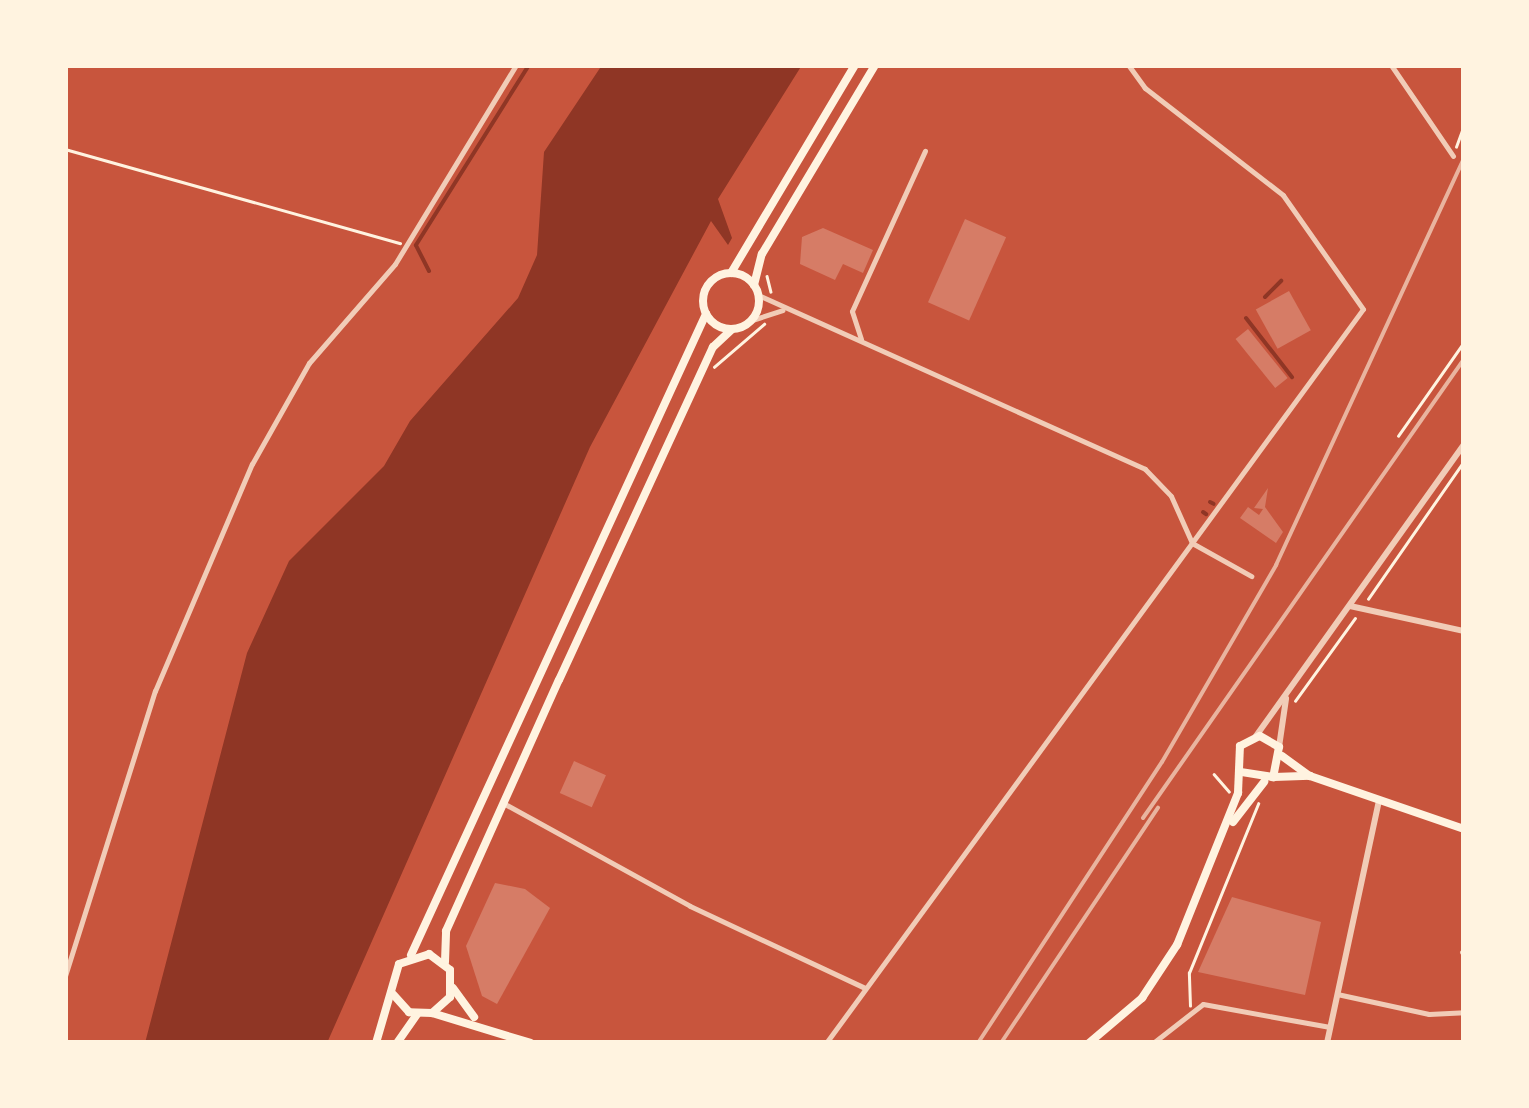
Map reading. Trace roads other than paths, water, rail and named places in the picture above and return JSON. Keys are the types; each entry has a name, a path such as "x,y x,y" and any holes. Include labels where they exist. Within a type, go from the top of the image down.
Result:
{"main road":[{"path":"376,1043 393,994 394,970 411,955 706,314 709,284 731,273 856,65"},
{"path":"499,1032 461,1006 444,962 446,931 713,347 732,329 752,320 758,295 754,285 762,254 875,65"},
{"path":"731,273 754,285"},
{"path":"706,314 732,329"},
{"path":"1090,1043 1168,963 1221,844 1240,772 1238,749 1256,736 1310,776 1464,829"},
{"path":"1221,844 1269,779 1280,751"},
{"path":"1240,772 1269,779 1310,776"},
{"path":"411,955 444,962"},
{"path":"432,1013 452,988"},
{"path":"393,994 417,1014 432,1013 531,1043"},
{"path":"397,1043 417,1014"}],"street":[{"path":"65,976 159,680 252,464 310,363 406,245 516,65"},
{"path":"826,1043 1362,309 1283,196 1144,88 1128,65"},
{"path":"1390,65 1453,156"},
{"path":"861,339 852,311 925,151"},
{"path":"758,295 1145,468 1165,486 1192,543 1251,576"},
{"path":"752,320 785,310"},
{"path":"1256,736 1464,444"},
{"path":"1350,606 1464,631"},
{"path":"1280,751 1287,696"},
{"path":"1326,1043 1378,800"},
{"path":"504,804 690,906 866,988"},
{"path":"1337,994 1464,1012"},
{"path":"1154,1043 1191,1008 1220,1004 1330,1027"}],"waterway":[{"path":"429,271 416,245 529,65"},
{"path":"1265,297 1281,281"},
{"path":"1246,318 1292,377"},
{"path":"1210,502 1214,504"}],"railway":[{"path":"978,1043 1162,762 1276,565 1464,159"},
{"path":"1143,818 1464,359"},
{"path":"1001,1043 1158,808"}]}
